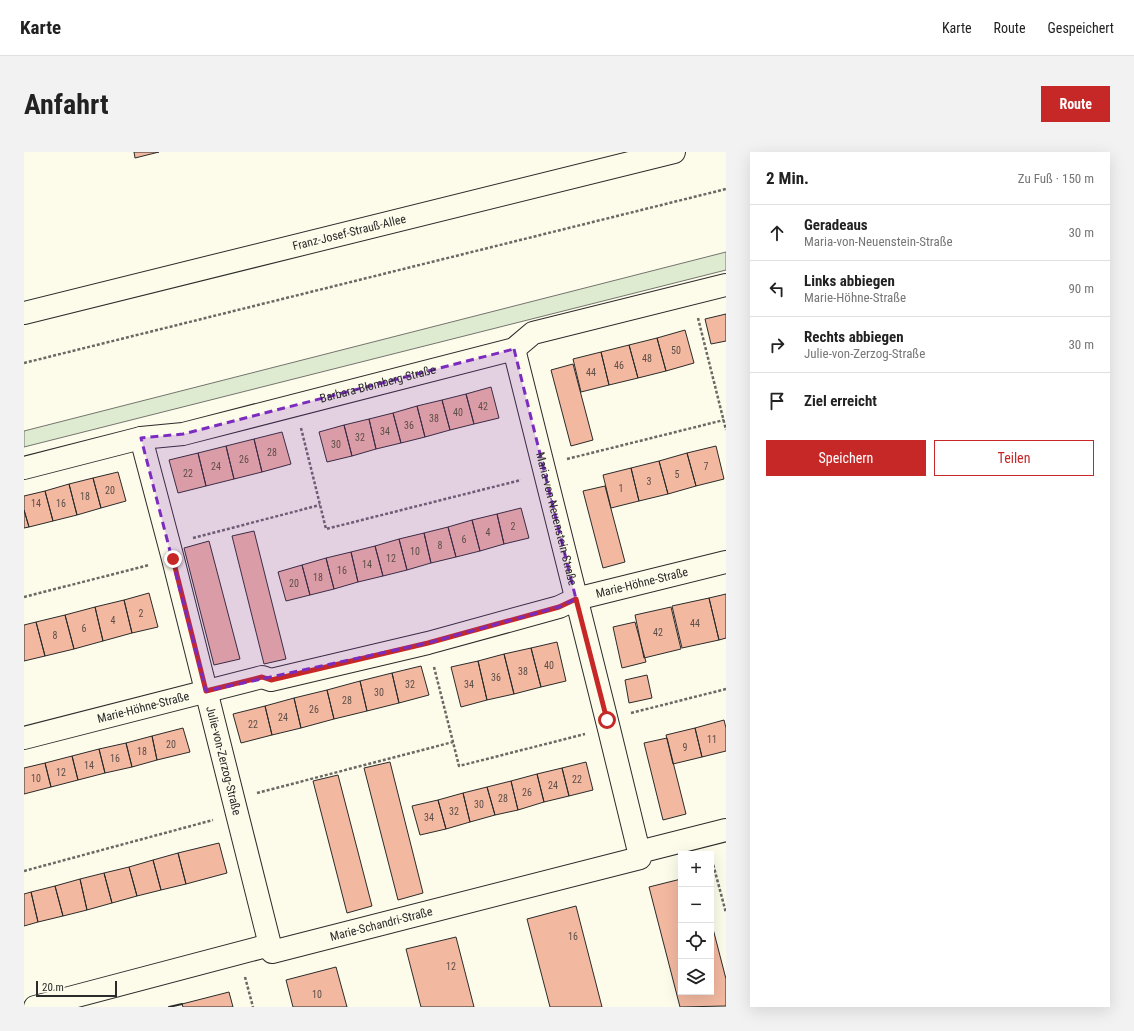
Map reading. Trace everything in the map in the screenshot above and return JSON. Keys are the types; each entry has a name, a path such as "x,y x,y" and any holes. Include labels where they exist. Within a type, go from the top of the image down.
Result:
{"street":[{"name":"Franz-Josef-Strauß-Allee","path":"24,313 674,152"},
{"name":"Barbara-Blomberg-Straße","path":"24,468 141,438 183,434 294,404 514,349 533,333 726,285"},
{"name":"Maria-von-Neuenstein-Straße","path":"514,349 639,852"},
{"name":"Julie-von-Zerzog-Straße","path":"141,438 270,945"},
{"name":"Marie-Höhne-Straße","path":"24,738 262,677 271,680 428,643 559,607 576,599 726,562"},
{"name":"Marie-Schandri-Straße","path":"270,945 272,952 640,858 639,852 726,830"},
{"path":"35,1007 270,945"}],"path":[{"path":"24,363 726,189"},
{"path":"692,293 726,430"},
{"path":"294,404 326,529 724,420"},
{"path":"24,597 320,505"},
{"path":"428,643 459,766 726,689"},
{"path":"24,871 453,742"},
{"path":"714,868 726,913"},
{"path":"239,954 253,1007"}],"highlighted area":[{"path":"514,349 576,599 559,607 428,643 206,691 141,438 183,434"}],"green space":[{"path":"726,252 726,270 24,447 24,431"}],"building":[{"path":"134,152 159,152 135,158"},
{"path":"726,314 726,341 711,344 705,319"},
{"path":"685,330 694,363 666,371 657,338"},
{"path":"657,338 666,371 638,378 629,345"},
{"path":"629,345 638,378 609,385 601,352"},
{"path":"601,352 609,385 581,392 573,359"},
{"path":"573,364 593,440 571,446 551,370"},
{"path":"491,387 499,418 474,424 466,394"},
{"path":"466,394 474,424 450,430 442,400"},
{"path":"442,400 450,430 425,437 417,406"},
{"path":"417,406 425,437 401,443 393,413"},
{"path":"393,413 401,443 376,449 369,419"},
{"path":"369,419 376,449 352,456 344,425"},
{"path":"344,425 352,456 327,462 319,432"},
{"path":"282,432 291,464 262,472 254,439"},
{"path":"254,439 262,472 234,479 226,446"},
{"path":"226,446 234,479 206,486 198,453"},
{"path":"716,446 724,479 696,486 687,453"},
{"path":"198,453 206,486 178,493 169,460"},
{"path":"687,453 696,486 668,494 659,461"},
{"path":"659,461 668,494 639,501 631,468"},
{"path":"631,468 639,501 611,508 603,475"},
{"path":"118,472 126,501 101,508 93,478"},
{"path":"93,478 101,508 77,515 69,484"},
{"path":"69,484 77,515 53,521 45,491"},
{"path":"605,486 625,562 603,568 583,491"},
{"path":"45,491 53,521 29,527 24,510 24,496"},
{"path":"521,508 529,538 504,544 497,514"},
{"path":"24,510 29,527 24,528"},
{"path":"497,514 504,544 480,551 472,520"},
{"path":"472,520 480,551 456,557 448,527"},
{"path":"448,527 456,557 431,563 424,533"},
{"path":"254,531 286,659 264,664 232,536"},
{"path":"424,533 431,563 407,570 399,539"},
{"path":"399,539 407,570 383,576 375,546"},
{"path":"209,541 240,659 214,665 184,548"},
{"path":"375,546 383,576 358,582 351,552"},
{"path":"351,552 358,582 334,589 326,558"},
{"path":"326,558 334,589 310,595 302,565"},
{"path":"302,565 310,595 286,601 278,572"},
{"path":"149,593 158,627 132,633 124,600"},
{"path":"726,594 726,638 719,640 709,598"},
{"path":"709,598 719,640 682,648 672,606"},
{"path":"124,600 132,633 103,641 95,607"},
{"path":"95,607 103,641 74,649 65,615"},
{"path":"671,607 681,649 644,658 635,615"},
{"path":"65,615 74,649 45,656 36,622"},
{"path":"36,622 45,656 24,661 24,625"},
{"path":"635,622 646,662 622,668 613,627"},
{"path":"557,642 566,681 541,687 531,648"},
{"path":"531,648 541,687 514,694 504,654"},
{"path":"504,654 514,694 487,700 478,661"},
{"path":"478,661 487,700 461,707 451,667"},
{"path":"421,666 429,695 399,703 392,673"},
{"path":"392,673 399,703 367,711 360,681"},
{"path":"647,675 652,698 629,703 625,680"},
{"path":"360,681 367,711 334,719 327,690"},
{"path":"327,690 334,719 301,728 294,698"},
{"path":"294,698 301,728 272,735 265,706"},
{"path":"265,706 272,735 241,743 233,714"},
{"path":"724,720 726,728 726,751 702,757 695,728"},
{"path":"183,728 190,752 157,760 152,736"},
{"path":"695,728 702,757 673,764 666,735"},
{"path":"152,736 157,760 132,767 126,743"},
{"path":"667,738 686,814 663,820 644,743"},
{"path":"126,743 132,767 105,773 99,749"},
{"path":"99,749 105,773 78,780 72,756"},
{"path":"72,756 78,780 51,787 45,763"},
{"path":"390,762 423,893 398,900 364,768"},
{"path":"586,762 593,790 569,796 562,768"},
{"path":"45,763 51,787 24,794 24,768"},
{"path":"562,768 569,796 544,802 537,774"},
{"path":"537,774 544,802 518,810 511,781"},
{"path":"338,775 372,906 347,913 313,781"},
{"path":"511,781 518,810 495,815 487,787"},
{"path":"487,787 495,815 470,822 463,793"},
{"path":"463,793 470,822 446,829 438,800"},
{"path":"438,800 446,829 420,835 412,806"},
{"path":"219,843 227,873 186,884 178,853"},
{"path":"178,853 186,884 161,890 153,860"},
{"path":"153,860 161,890 137,896 129,867"},
{"path":"129,867 137,896 112,903 104,873"},
{"path":"104,873 112,903 87,910 80,879"},
{"path":"80,879 87,910 63,916 55,886"},
{"path":"678,880 678,995 714,995 714,933 726,979 726,1006 680,1007 649,887"},
{"path":"55,886 63,916 38,922 31,892"},
{"path":"31,892 38,922 24,926 24,894"},
{"path":"576,906 602,1007 550,1007 527,919"},
{"path":"456,937 474,1007 421,1007 406,949"},
{"path":"336,967 347,1007 293,1007 286,980"},
{"path":"229,992 233,1007 183,1007 182,1004"}],"wall":[{"path":"169,1007 182,1004"}],"route":[{"path":"173,559 206,691 262,677 271,680 428,643 559,607 576,599 607,720"}]}
